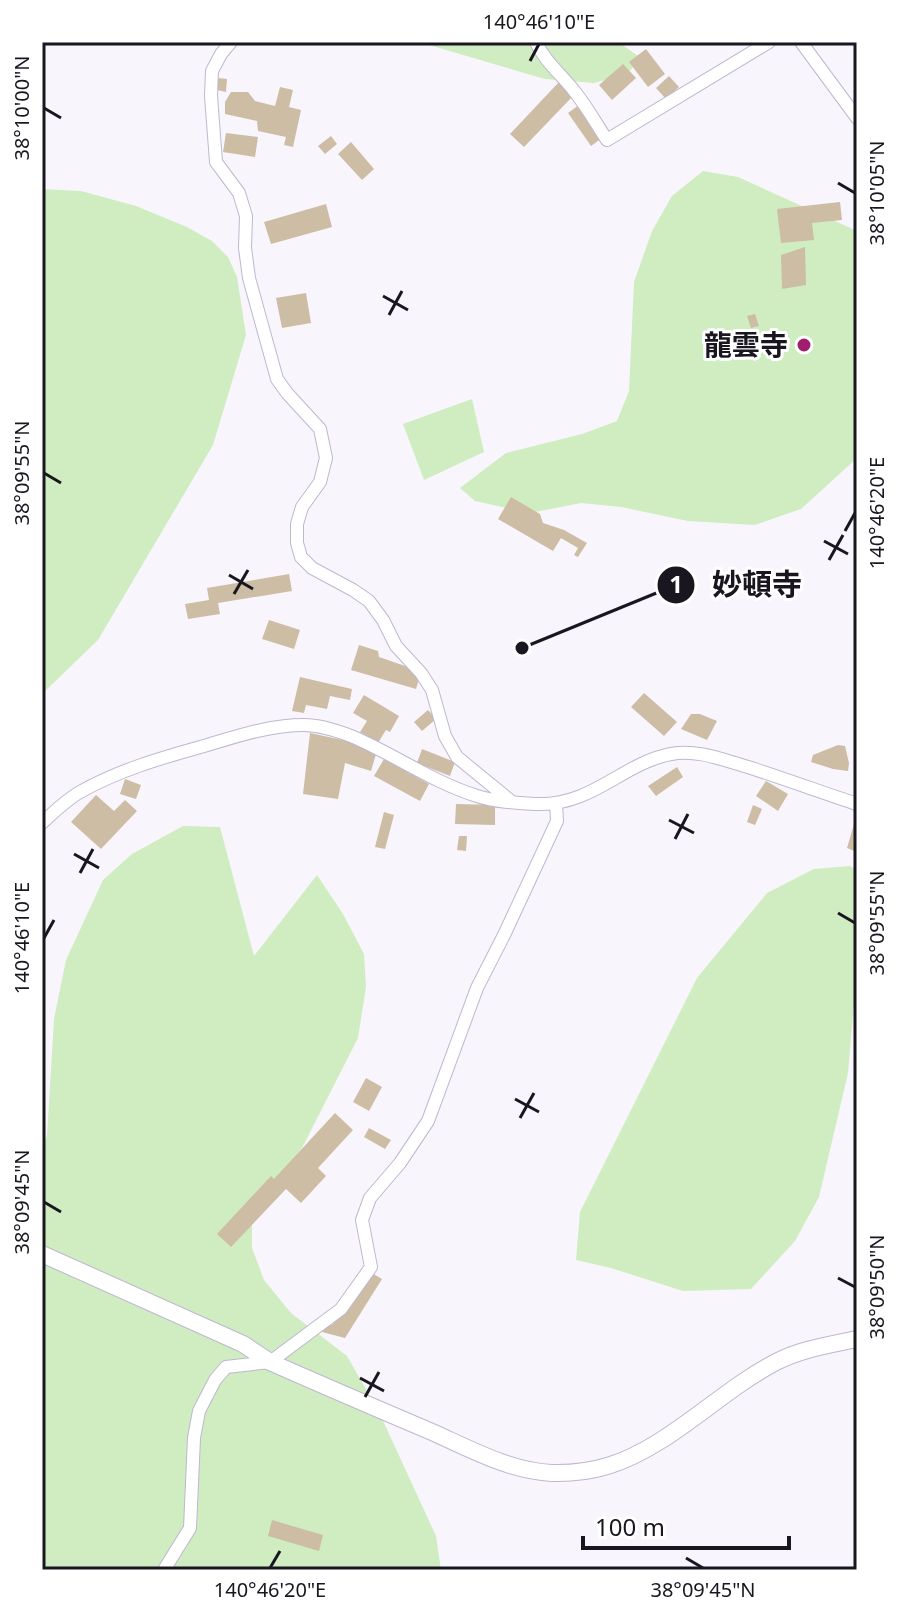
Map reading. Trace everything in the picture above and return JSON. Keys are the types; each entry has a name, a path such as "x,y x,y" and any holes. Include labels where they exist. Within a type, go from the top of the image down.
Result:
{"street":[{"path":"231,42 212,71 216,162 239,193 246,216 245,248 249,278 277,379 320,429 326,458 320,482 302,507 297,524 301,557 312,568 369,601 396,646 432,690 445,736 457,757 512,802"},
{"path":"536,42 607,140 769,42"},
{"path":"801,42 857,118"},
{"path":"42,823 76,794 138,765 263,729 307,725 349,735 429,777 479,797 512,802 556,803 590,793 655,759 672,753 691,753 748,767 857,804"},
{"path":"164,1570 190,1528 196,1424 215,1380 226,1367 270,1362 341,1309 371,1267 362,1220 370,1198 400,1163 428,1121 477,988 557,821 556,803"},
{"path":"42,1254 243,1344 270,1362 492,1458 523,1469 551,1473 583,1472 614,1466 642,1453 745,1380 778,1361 815,1348 857,1339"}],"green space":[{"path":"419,42 618,42 641,58 627,74 594,83 545,79"},
{"path":"703,171 738,177 857,231 857,458 801,509 755,525 688,521 621,507 581,503 530,513 475,501 460,488 506,453 582,434 617,421 629,391 634,282 652,231 672,196"},
{"path":"42,189 81,191 136,206 212,241 228,257 237,277 246,335 213,445 98,640 42,694"},
{"path":"472,399 484,452 424,480 403,424"},
{"path":"183,826 220,827 254,956 317,875 343,914 364,954 366,987 358,1038 302,1148 252,1211 252,1248 264,1280 291,1313 347,1356 379,1412 436,1536 441,1570 42,1570 42,1148 47,1136 54,1019 66,960 103,880 132,854"},
{"path":"850,866 857,870 857,968 848,1073 819,1197 795,1241 751,1289 683,1291 576,1260 580,1212 697,978 767,893 814,869"}],"building":[{"path":"646,49 665,74 648,87 629,62"},
{"path":"623,64 636,78 612,100 599,85"},
{"path":"669,76 679,87 666,99 656,88"},
{"path":"218,78 227,79 226,92 217,90"},
{"path":"559,82 573,96 524,147 510,134"},
{"path":"280,87 293,90 289,107 301,110 293,147 284,145 286,137 258,131 257,121 225,114 225,102 231,92 248,92 255,101 275,106"},
{"path":"579,105 602,138 591,146 568,113"},
{"path":"226,133 258,137 255,157 223,152"},
{"path":"331,136 337,144 325,154 318,146"},
{"path":"351,142 374,169 362,180 338,154"},
{"path":"840,202 842,220 812,223 814,240 781,243 777,209"},
{"path":"326,204 332,227 271,244 264,222"},
{"path":"805,247 806,285 782,289 781,255"},
{"path":"306,293 311,323 282,328 276,298"},
{"path":"755,314 759,326 751,328 747,316"},
{"path":"511,497 540,514 543,523 587,543 578,557 574,555 578,548 561,538 553,551 498,519"},
{"path":"289,574 292,591 218,603 220,614 188,619 185,604 209,600 207,588"},
{"path":"269,620 300,630 294,649 262,639"},
{"path":"359,645 378,651 379,657 408,667 419,679 416,689 351,670"},
{"path":"300,677 352,689 350,700 330,696 327,709 306,705 304,713 292,711"},
{"path":"644,693 677,722 664,736 631,707"},
{"path":"364,695 399,716 390,732 386,730 378,743 360,732 367,721 353,713"},
{"path":"428,710 436,719 422,731 414,722"},
{"path":"691,714 717,721 707,740 681,729"},
{"path":"310,733 352,742 376,754 371,771 345,763 338,799 303,794"},
{"path":"838,745 845,746 848,771 811,762 813,755"},
{"path":"422,749 455,762 450,776 417,763"},
{"path":"384,759 429,784 420,801 374,776"},
{"path":"677,767 683,777 656,796 648,786"},
{"path":"125,779 141,785 136,799 120,794"},
{"path":"766,781 788,794 778,811 756,796"},
{"path":"96,795 114,811 125,800 137,811 101,849 71,822"},
{"path":"456,804 495,805 495,825 455,824"},
{"path":"753,805 762,809 755,825 747,822"},
{"path":"384,812 394,815 385,849 375,847"},
{"path":"854,824 857,825 857,852 847,848"},
{"path":"459,836 467,836 466,851 457,850"},
{"path":"366,1078 382,1087 369,1111 353,1102"},
{"path":"335,1113 353,1130 318,1168 326,1176 301,1203 286,1189 231,1247 217,1234 271,1176 274,1179"},
{"path":"369,1128 391,1140 385,1149 364,1137"},
{"path":"372,1273 382,1279 345,1338 322,1332 325,1325 332,1325"},
{"path":"272,1520 323,1535 319,1551 268,1536"}],"place":[{"name":"龍雲寺","path":"804,345"},
{"name":"妙頓寺","path":"522,648"}]}
